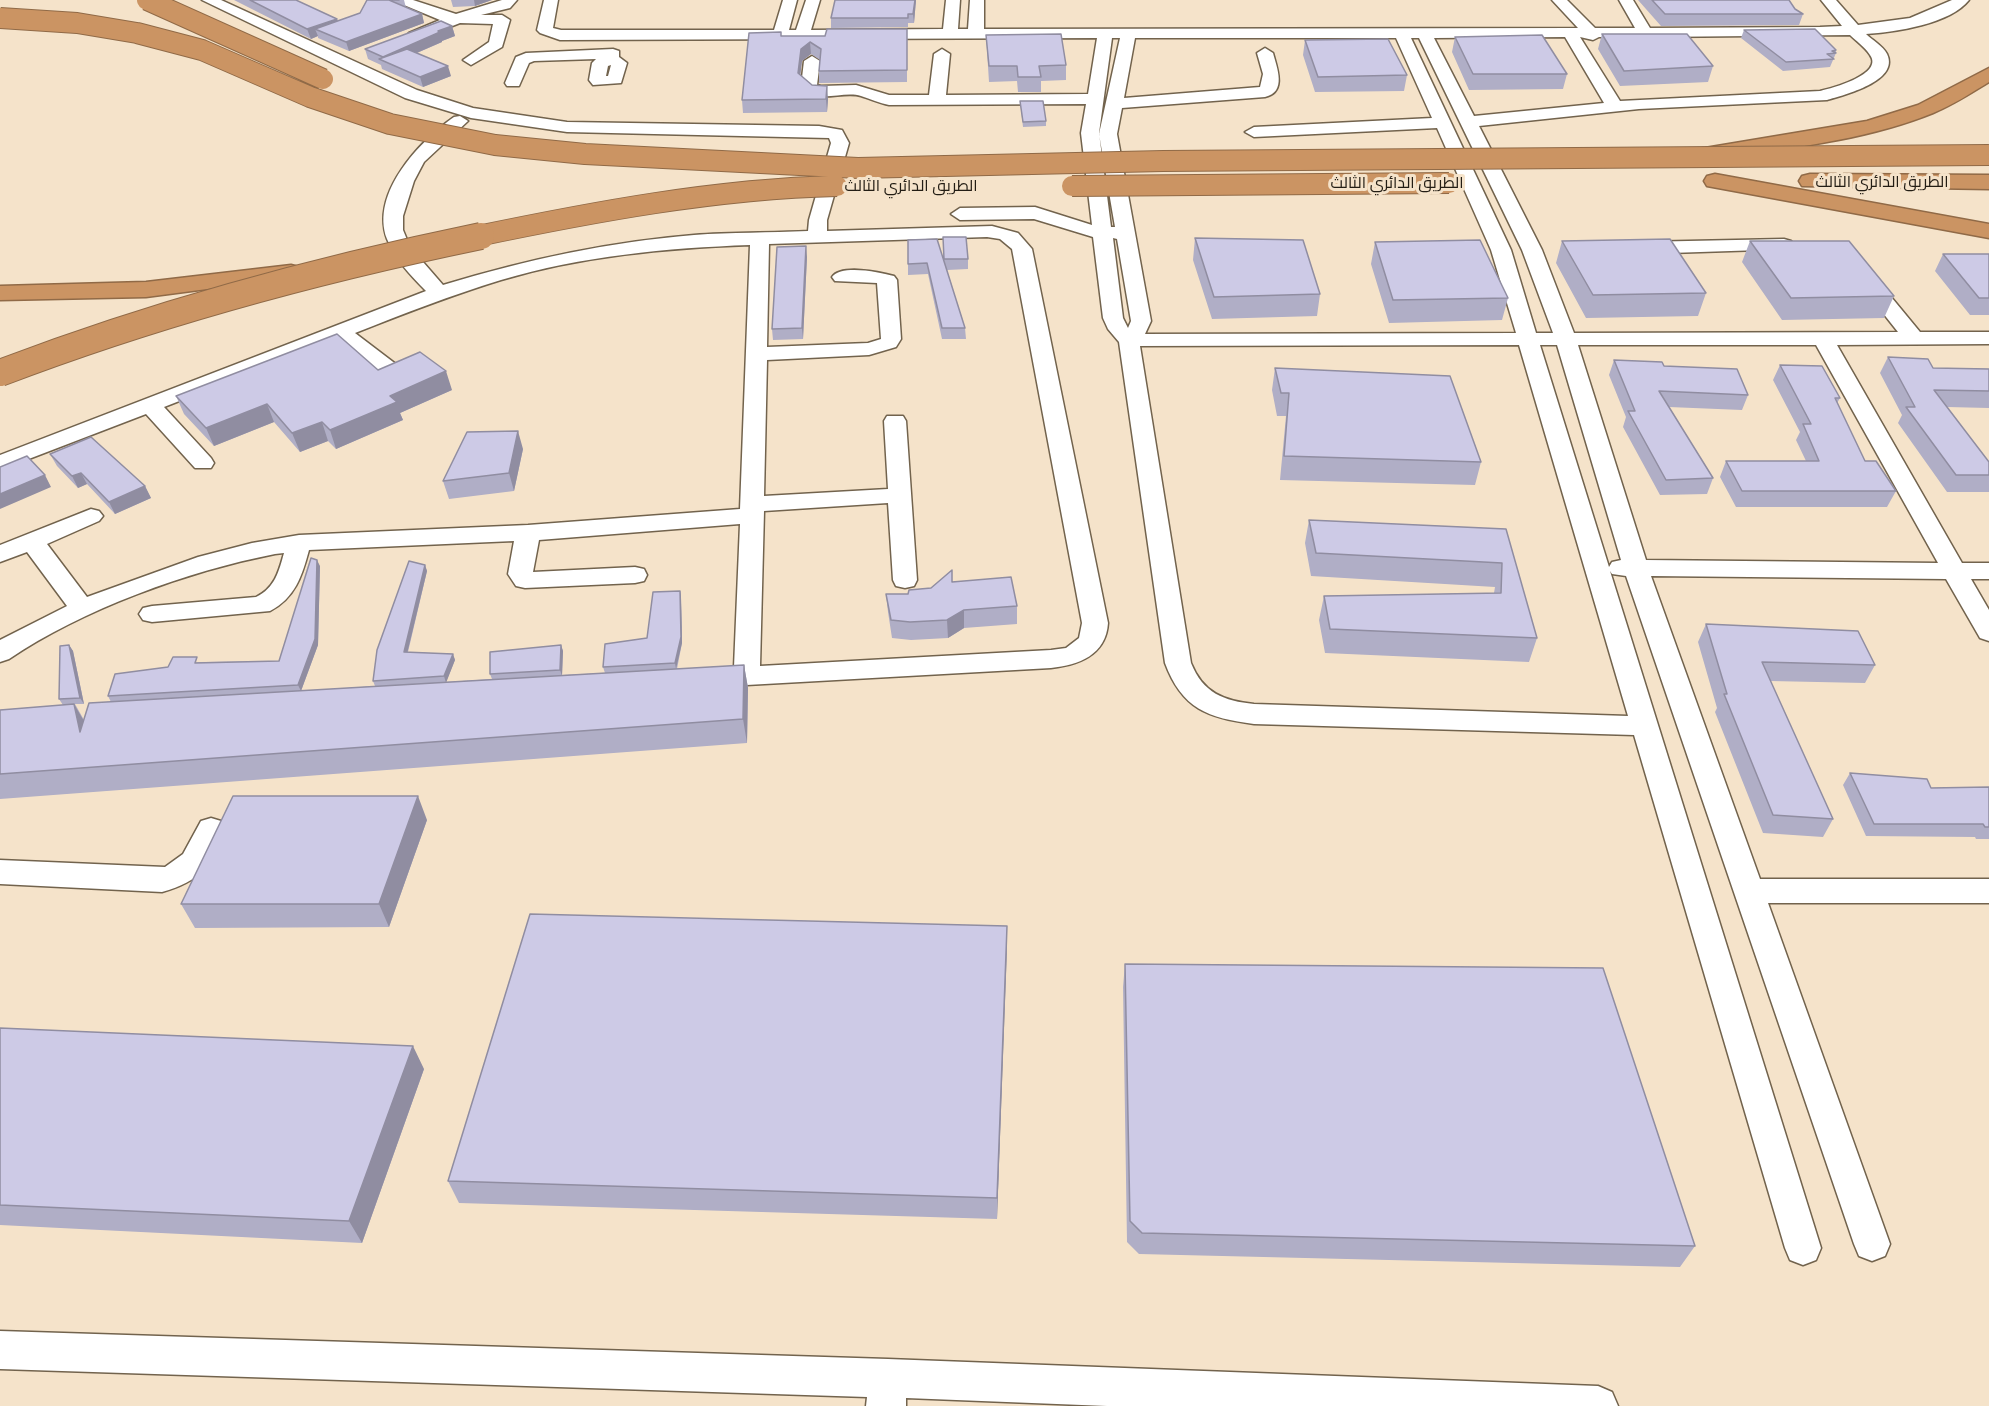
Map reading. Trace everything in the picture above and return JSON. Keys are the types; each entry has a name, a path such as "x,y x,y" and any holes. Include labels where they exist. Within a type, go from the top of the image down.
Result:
{"highway":[{"path":"147,0 394,110 451,126 516,138 621,150 972,153 1163,161"},
{"name":"الطريق الدائري الثالث","path":"0,18 77,23 172,41 202,50 310,97 400,126 483,143 585,154 858,168 1163,161 1989,155"},
{"path":"1671,159 1845,131 1901,117 1945,100 1989,74"},
{"name":"الطريق الدائري الثالث","path":"1691,181 1989,182"},
{"path":"1715,181 1989,231"},
{"name":"الطريق الدائري الثالث","path":"1051,186 1525,182"},
{"name":"الطريق الدائري الثالث","path":"361,261 613,211 804,186 1015,186"},
{"path":"0,293 61,294 208,284 361,261"},
{"path":"0,373 134,324 361,261"}],"street":[{"path":"209,0 411,94 471,113 567,127 829,132 836,134 840,143 817,229"},
{"path":"399,0 438,16 459,20 502,20 496,44 471,60"},
{"path":"394,43 459,20 482,9 505,5 510,0"},
{"path":"551,0 545,27 548,33 560,35 1402,33 1647,35 1854,31 1910,22 1938,13 1962,0"},
{"path":"780,35 790,0"},
{"path":"801,35 813,0"},
{"path":"950,34 952,0"},
{"path":"976,35 977,0"},
{"path":"1559,0 1593,34"},
{"path":"1626,0 1647,35"},
{"path":"1470,122 1616,107 1798,98 1834,93 1867,79 1877,72 1881,63 1879,54 1854,31 1828,0"},
{"path":"1402,33 1501,250 1803,1248"},
{"path":"1425,33 1532,250 1565,338 1636,568 1872,1244"},
{"path":"1106,34 1090,116 1091,156 1115,324 1129,340 1178,663 1184,683 1200,699 1225,711 1254,714 1645,726"},
{"path":"1128,34 1108,134 1141,321 1135,334 1129,340"},
{"path":"1570,34 1616,107"},
{"path":"513,83 522,60 532,56 613,57 619,35"},
{"path":"1113,104 1254,95 1265,92 1271,87 1272,82 1265,53"},
{"path":"937,99 942,54"},
{"path":"340,62 361,55"},
{"path":"812,61 809,86 812,89 865,90 883,100 1093,99"},
{"path":"439,293 398,243 393,229 394,215 405,178 418,155 471,113"},
{"path":"1254,132 1444,123"},
{"path":"0,463 439,293 497,275 563,259 629,248 695,241 760,239 817,229 1019,212 1049,217 1102,233 1125,233"},
{"path":"688,680 1067,657 1081,652 1091,644 1095,634 1019,244 1009,235 987,231 817,229"},
{"path":"747,676 760,239"},
{"path":"1626,248 1800,245"},
{"path":"1501,250 1556,249"},
{"path":"1857,267 1914,338"},
{"path":"756,354 868,349 889,343 891,339 887,280 873,276 842,277"},
{"path":"340,331 393,373"},
{"path":"1823,338 1989,632"},
{"path":"1129,340 1989,338"},
{"path":"149,404 203,463"},
{"path":"895,421 905,580"},
{"path":"0,653 35,631 82,608 238,552 299,543 528,533 900,495"},
{"path":"0,554 91,516"},
{"path":"528,533 520,574 525,580 635,575"},
{"path":"32,541 82,608"},
{"path":"152,614 261,606 273,601 281,594 285,586 299,543"},
{"path":"1598,567 1989,571"},
{"path":"0,872 162,880 173,878 192,866 211,830"},
{"path":"1749,891 1989,891"},
{"path":"0,1350 887,1392 1598,1406"}],"building":[{"path":"250,0 296,0 337,19 307,29"},
{"path":"367,0 389,0 422,14 346,42 315,29 360,13"},
{"path":"835,0 915,0 913,14 908,14 908,18 831,18"},
{"path":"1652,0 1789,0 1795,9 1803,14 1665,14"},
{"path":"441,21 452,26 383,57 365,49"},
{"path":"827,29 907,29 907,70 819,71 821,49 810,42 801,49 798,73 812,85 827,86 826,99 742,100 749,33 781,32 781,36 825,36"},
{"path":"1815,29 1836,50 1832,51 1836,53 1827,54 1834,59 1786,62 1744,30"},
{"path":"1061,34 1066,65 1039,66 1041,77 1018,77 1017,66 989,66 986,35"},
{"path":"1602,34 1687,34 1713,66 1624,71"},
{"path":"1542,35 1567,74 1473,74 1455,37"},
{"path":"1388,39 1407,75 1318,77 1305,40"},
{"path":"407,49 448,66 420,77 379,59"},
{"path":"1020,101 1043,101 1046,121 1023,122"},
{"path":"943,237 966,237 968,259 944,259"},
{"path":"1195,238 1303,240 1320,294 1214,297"},
{"path":"937,239 965,328 942,328 927,263 908,264 908,240"},
{"path":"1670,239 1706,293 1593,295 1562,241"},
{"path":"1480,240 1508,298 1393,300 1375,242"},
{"path":"1750,241 1849,241 1894,296 1791,298"},
{"path":"806,246 802,328 772,329 777,247"},
{"path":"1943,254 1989,254 1989,298 1979,298"},
{"path":"337,334 378,370 420,352 446,371 390,396 397,402 330,430 322,422 292,433 267,404 206,428 176,396"},
{"path":"1888,357 1928,359 1933,368 1989,369 1989,391 1934,390 1989,462 1989,475 1956,475 1906,407 1915,407"},
{"path":"1614,360 1662,362 1664,366 1737,369 1748,395 1659,391 1713,478 1666,480 1628,411 1635,411"},
{"path":"1780,365 1822,366 1840,398 1835,398 1865,461 1876,461 1896,491 1742,491 1726,461 1819,461 1803,424 1811,424"},
{"path":"1275,368 1450,376 1481,462 1284,456 1289,393 1281,393"},
{"path":"518,431 509,473 443,481 467,432"},
{"path":"91,437 145,486 109,502 81,473 72,476 50,454"},
{"path":"27,456 45,475 0,494 0,467"},
{"path":"1309,520 1506,529 1537,638 1330,629 1324,596 1501,593 1502,563 1316,553"},
{"path":"311,558 317,560 315,639 298,685 108,696 115,674 168,667 173,657 197,657 195,663 279,661"},
{"path":"409,561 425,565 404,652 453,654 444,676 373,681 377,650"},
{"path":"952,570 952,582 1011,577 1017,606 964,610 947,620 910,622 891,620 886,594 908,594 909,590 931,588"},
{"path":"680,591 681,637 675,663 603,667 605,644 647,638 653,592"},
{"path":"1706,624 1858,631 1875,665 1762,662 1833,819 1773,815 1724,694 1727,694"},
{"path":"69,645 80,698 59,699 60,646"},
{"path":"561,645 560,670 490,674 490,652"},
{"path":"744,665 743,719 0,774 0,710 74,704 80,732 89,703"},
{"path":"1850,773 1927,779 1931,788 1989,787 1989,827 1983,824 1874,824"},
{"path":"233,796 418,796 379,904 181,904"},
{"path":"530,914 1007,926 997,1198 448,1181"},
{"path":"1125,964 1603,968 1695,1246 1142,1233 1130,1221"},
{"path":"0,1028 413,1046 349,1221 0,1205"}]}
